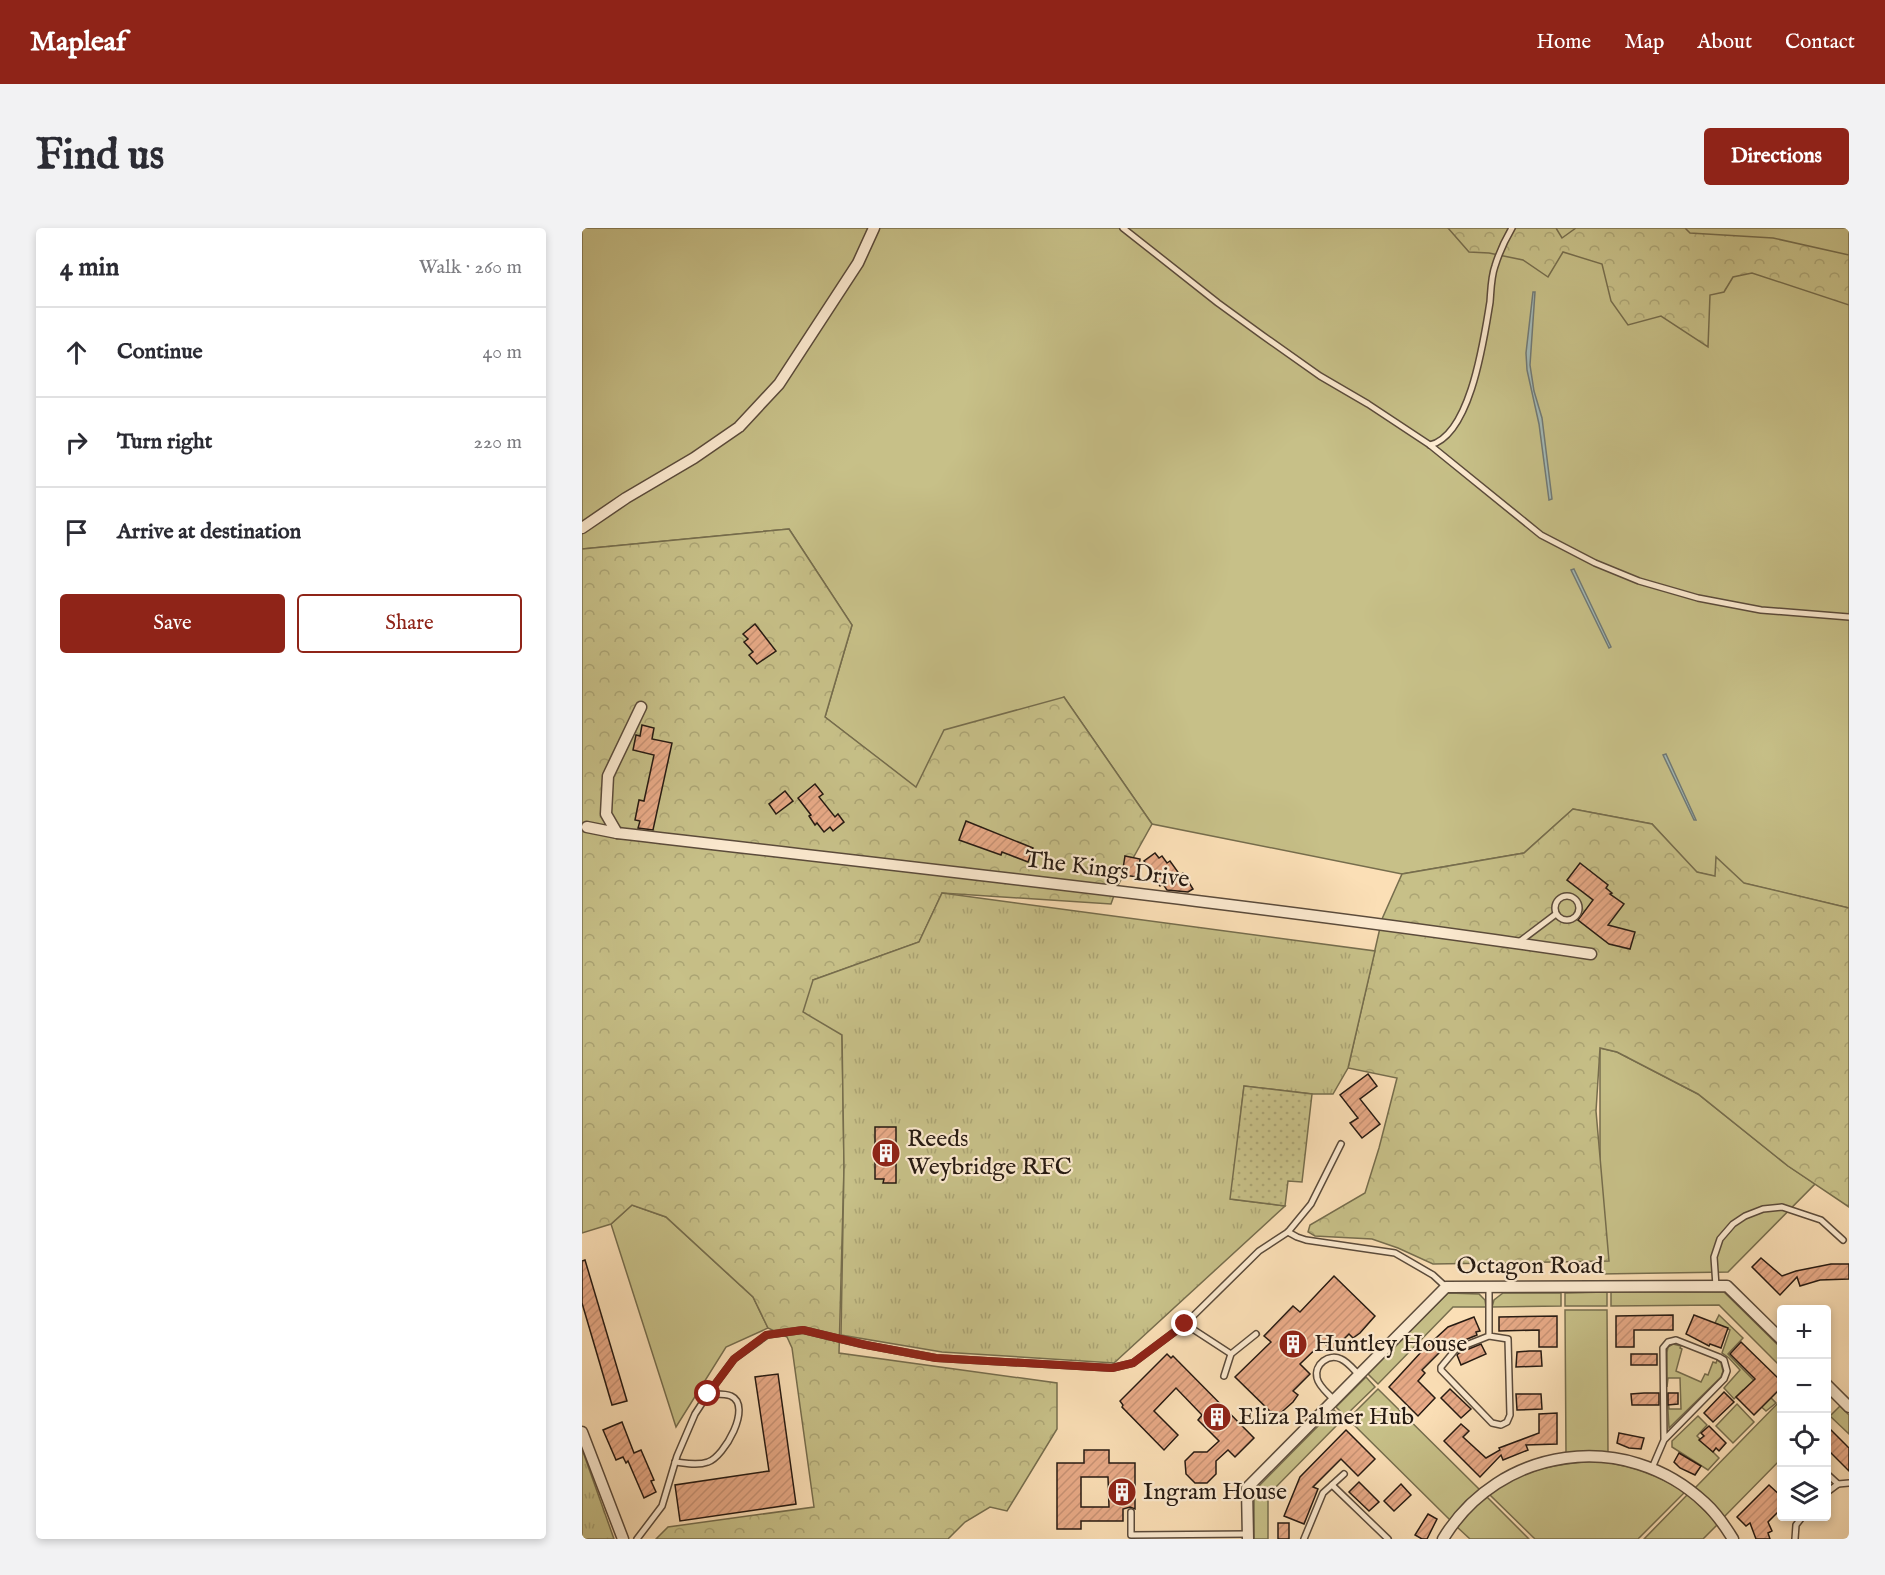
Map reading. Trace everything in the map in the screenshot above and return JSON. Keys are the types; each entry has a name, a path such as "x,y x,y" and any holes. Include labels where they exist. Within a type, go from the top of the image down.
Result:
{"street":[{"path":"582,528 739,427 779,384 858,264 874,228"},
{"path":"616,834 606,814 608,776 641,707"},
{"name":"The Kings Drive","path":"585,826 606,814"},
{"name":"The Kings Drive","path":"585,826 616,834 1015,879 1591,954"},
{"name":"Octagon Road","path":"1248,1537 1247,1488 1446,1287 1727,1286 1777,1335"},
{"path":"1831,1388 1849,1407"},
{"path":"582,1432 622,1539"},
{"path":"1443,1539 1458,1517 1484,1491 1508,1476 1544,1461 1598,1456 1652,1468 1678,1482 1706,1504 1734,1539"}],"lane":[{"path":"1124,228 1218,303 1320,376 1430,444 1541,535 1595,563 1639,581 1698,598 1761,610 1849,617"},
{"path":"1430,444 1442,441 1463,411 1477,371 1494,267 1512,228"},
{"path":"1569,896 1578,903 1579,911 1573,919 1564,920 1556,914 1555,906 1561,897 1569,896"},
{"path":"1518,943 1556,914"},
{"path":"637,1539 662,1506 675,1462 695,1414 734,1359 766,1335 803,1330 936,1358 1112,1368 1133,1363 1185,1324 1259,1251 1288,1232 1311,1204 1341,1144"},
{"path":"1716,1286 1714,1257 1720,1239 1739,1220 1763,1209 1782,1207 1821,1220 1843,1240"},
{"path":"1288,1232 1306,1240 1395,1253 1433,1275 1446,1287"},
{"path":"1489,1287 1489,1336"},
{"path":"1185,1324 1231,1354"},
{"path":"1224,1376 1231,1354 1256,1334"},
{"path":"1489,1336 1508,1339 1510,1415 1507,1422 1501,1425 1492,1423 1441,1370 1456,1349 1489,1336"},
{"path":"1652,1468 1664,1440 1724,1379 1727,1371 1724,1360 1676,1340 1668,1342 1663,1352 1664,1440"},
{"path":"1334,1400 1322,1388 1317,1378 1316,1373 1321,1363 1330,1358 1341,1359 1359,1375"},
{"path":"675,1462 693,1464 709,1462 718,1456 732,1435 740,1414 737,1400 731,1396 708,1394"},
{"path":"1304,1539 1323,1493 1344,1474"},
{"path":"1831,1477 1838,1484"},
{"path":"1831,1490 1838,1484 1849,1483"},
{"path":"1332,1485 1388,1539"},
{"path":"1131,1512 1131,1535 1248,1537"},
{"path":"1795,1539 1796,1525 1799,1521"}],"green space":[{"path":"582,228 1849,228 1849,908 1696,872 1652,824 1573,809 1524,853 1402,874 1152,824 1064,697 916,788 825,717 852,625 789,529 582,549"},
{"path":"1448,228 1556,228 1562,238 1576,228 1685,228 1690,233 1773,238 1849,255 1849,305 1752,273 1733,277 1724,292 1710,295 1708,347 1661,316 1628,325 1611,301 1602,264 1563,252 1548,277 1523,260 1489,253 1469,252"},
{"path":"789,529 852,625 825,717 916,787 944,730 1064,697 1152,824 1117,887 1111,904 942,893 919,942 813,980 842,1034 844,1167 839,1353 1057,1383 1057,1429 1007,1511 990,1507 965,1522 948,1539 656,1539 668,1527 814,1507 792,1348 787,1337 768,1328 753,1297 666,1217 632,1205 611,1224 582,1233 582,549"},
{"path":"1573,809 1652,824 1697,872 1715,876 1716,857 1744,883 1849,908 1849,1207 1788,1166 1698,1094 1617,1052 1600,1048 1596,1111 1609,1261 1433,1264 1372,1239 1315,1236 1308,1232 1310,1225 1365,1193 1379,1148 1397,1078 1348,1068 1382,919 1402,874 1524,853"},
{"path":"942,893 1375,951 1348,1068 1333,1094 1312,1094 1244,1086 1231,1199 1285,1206 1114,1363 942,1352 841,1335 844,1167 842,1035 803,1012 813,980 919,942"},
{"path":"1600,1048 1617,1052 1698,1094 1788,1166 1815,1184 1728,1272 1600,1274"},
{"path":"1244,1086 1312,1094 1302,1182 1288,1181 1285,1206 1230,1199"},
{"path":"632,1205 666,1217 753,1297 768,1328 726,1347 676,1427 611,1224"},
{"path":"1607,1292 1607,1306 1565,1306 1565,1293"},
{"path":"1611,1292 1724,1292 1777,1344 1777,1363 1719,1305 1611,1306"},
{"path":"1448,1293 1479,1294 1485,1300 1486,1307 1453,1307 1378,1384 1368,1374"},
{"path":"1503,1293 1561,1293 1561,1306 1492,1307 1494,1300"},
{"path":"1565,1310 1607,1310 1608,1453 1566,1453"},
{"path":"1719,1315 1743,1338 1728,1354 1776,1403 1766,1411 1743,1390 1734,1399 1724,1388 1740,1370 1722,1353 1730,1330 1715,1323"},
{"path":"1673,1344 1681,1346 1682,1349 1676,1371 1701,1382 1705,1374 1708,1375 1713,1362 1716,1363 1717,1360 1721,1363 1723,1371 1721,1377 1669,1428 1667,1393 1669,1409 1681,1409 1680,1378 1668,1378 1667,1387 1667,1352 1668,1347"},
{"path":"1366,1377 1375,1387 1345,1416 1336,1407"},
{"path":"1378,1389 1480,1490 1450,1520 1348,1419"},
{"path":"1737,1404 1754,1422 1733,1443 1716,1426"},
{"path":"1777,1404 1777,1463 1724,1517 1695,1488"},
{"path":"1840,1406 1849,1415 1849,1434 1831,1417"},
{"path":"1334,1410 1343,1419 1268,1495 1268,1539 1254,1539 1254,1491"},
{"path":"1698,1416 1707,1425 1697,1436 1719,1458 1708,1470 1672,1447 1672,1441"},
{"path":"582,1449 614,1539 582,1539"},
{"path":"1600,1461 1644,1472 1685,1492 1638,1539 1535,1539 1489,1494 1528,1473 1570,1463"},
{"path":"1688,1494 1718,1524 1703,1539 1644,1539"},
{"path":"1486,1496 1529,1539 1470,1539 1456,1526"}],"water":[{"path":"1533,292 1535,292 1530,365 1534,391 1542,418 1552,499 1549,500 1539,424 1527,370 1526,353"},
{"path":"1574,569 1611,647 1609,648 1571,570"},
{"path":"1666,754 1696,820 1663,755"}],"building":[{"path":"755,624 776,651 757,664 749,655 753,652 744,642 748,639 743,634"},
{"path":"642,725 654,728 652,739 672,743 653,830 638,828 640,821 635,820 639,800 644,801 654,755 633,750 636,735 640,736"},
{"path":"815,784 823,794 819,797 835,817 838,814 844,822 833,831 830,827 824,832 817,823 815,825 809,816 811,815 798,798"},
{"path":"785,791 793,801 776,814 769,804"},
{"path":"966,821 1033,848 1028,862 959,840"},
{"path":"1155,853 1159,858 1162,856 1167,863 1170,861 1180,875 1183,873 1193,889 1188,892 1167,890 1163,884 1160,886 1144,861"},
{"path":"1125,856 1140,859 1138,877 1122,875"},
{"path":"1580,863 1608,885 1606,888 1612,893 1610,894 1624,904 1608,925 1635,932 1630,949 1609,944 1578,920 1593,900 1567,880"},
{"path":"1368,1074 1377,1086 1360,1099 1380,1124 1362,1138 1350,1123 1358,1118 1340,1095"},
{"name":"Reeds Weybridge RFC","path":"875,1127 896,1127 896,1183 883,1183 884,1179 875,1179"},
{"path":"1761,1258 1782,1276 1831,1264 1849,1264 1849,1279 1820,1280 1800,1286 1797,1277 1780,1295 1752,1267"},
{"path":"585,1260 627,1401 612,1405 582,1303 582,1261"},
{"name":"Huntley House","path":"1334,1276 1375,1316 1353,1338 1349,1334 1332,1351 1323,1342 1300,1364 1310,1374 1293,1391 1298,1395 1293,1402 1276,1417 1235,1377 1271,1342 1264,1336 1293,1306 1300,1312"},
{"path":"1673,1315 1673,1330 1634,1330 1634,1347 1616,1347 1616,1316"},
{"path":"1694,1315 1728,1328 1721,1348 1710,1344 1709,1346 1686,1334"},
{"path":"1557,1316 1557,1347 1539,1347 1539,1330 1499,1331 1499,1317"},
{"path":"1474,1317 1480,1331 1476,1332 1477,1335 1453,1345 1451,1341 1422,1370 1425,1373 1418,1381 1435,1398 1418,1416 1389,1387 1448,1327"},
{"path":"1741,1342 1777,1377 1777,1392 1754,1415 1736,1397 1755,1379 1730,1354"},
{"path":"1481,1344 1486,1354 1461,1365 1457,1355"},
{"path":"1541,1351 1542,1366 1516,1367 1517,1352"},
{"name":"Eliza Palmer Hub","path":"1167,1354 1171,1358 1173,1356 1254,1438 1235,1457 1228,1450 1216,1461 1216,1474 1207,1483 1195,1483 1186,1474 1185,1461 1194,1452 1207,1452 1219,1441 1198,1420 1202,1415 1176,1388 1154,1411 1178,1435 1164,1450 1122,1407 1120,1401"},
{"path":"1631,1354 1657,1354 1657,1365 1631,1365"},
{"path":"778,1374 796,1504 680,1521 675,1485 769,1471 755,1377"},
{"path":"1450,1389 1471,1409 1461,1418 1441,1398"},
{"path":"1724,1392 1734,1402 1713,1422 1704,1413"},
{"path":"1659,1393 1659,1405 1632,1405 1631,1394"},
{"path":"1668,1393 1678,1393 1678,1404 1668,1405"},
{"path":"1516,1394 1541,1394 1542,1409 1517,1410"},
{"path":"1557,1413 1557,1444 1526,1445 1528,1450 1503,1460 1501,1455 1480,1477 1444,1441 1461,1424 1469,1431 1463,1437 1486,1458 1500,1450 1499,1448 1539,1433 1539,1414"},
{"path":"622,1422 634,1453 641,1450 654,1480 651,1481 656,1492 644,1498 628,1461 626,1463 623,1457 616,1460 603,1430"},
{"path":"1709,1426 1726,1443 1719,1451 1716,1448 1713,1452 1699,1440 1704,1436 1701,1433"},
{"path":"1346,1430 1375,1459 1358,1476 1341,1459 1313,1487 1318,1489 1304,1524 1284,1516 1300,1477"},
{"path":"1831,1430 1849,1448 1849,1471 1831,1453"},
{"path":"1619,1433 1644,1438 1641,1449 1629,1448 1617,1443"},
{"name":"Ingram House","path":"1084,1450 1109,1450 1109,1463 1135,1463 1135,1509 1130,1507 1123,1509 1123,1521 1081,1521 1081,1529 1057,1529 1057,1463 1084,1463","holes":["1081,1477 1108,1477 1109,1507 1081,1507"]},
{"path":"1679,1453 1701,1466 1695,1475 1680,1468 1674,1462"},
{"path":"1359,1482 1379,1502 1369,1511 1349,1492"},
{"path":"1401,1484 1411,1495 1394,1511 1384,1501"},
{"path":"1769,1485 1777,1492 1777,1513 1768,1522 1772,1531 1768,1533 1770,1539 1756,1539 1750,1523 1746,1526 1737,1517"},
{"path":"1428,1514 1437,1519 1427,1539 1422,1539 1415,1535"},
{"path":"1278,1523 1289,1523 1289,1539 1278,1539"}],"place":[{"name":"Reeds Weybridge RFC","path":"886,1153"},
{"name":"Huntley House","path":"1293,1344"},
{"name":"Eliza Palmer Hub","path":"1217,1417"},
{"name":"Ingram House","path":"1122,1492"}],"route":[{"path":"708,1394 734,1359 766,1335 803,1330 936,1358 1112,1368 1133,1363 1185,1324"}]}
